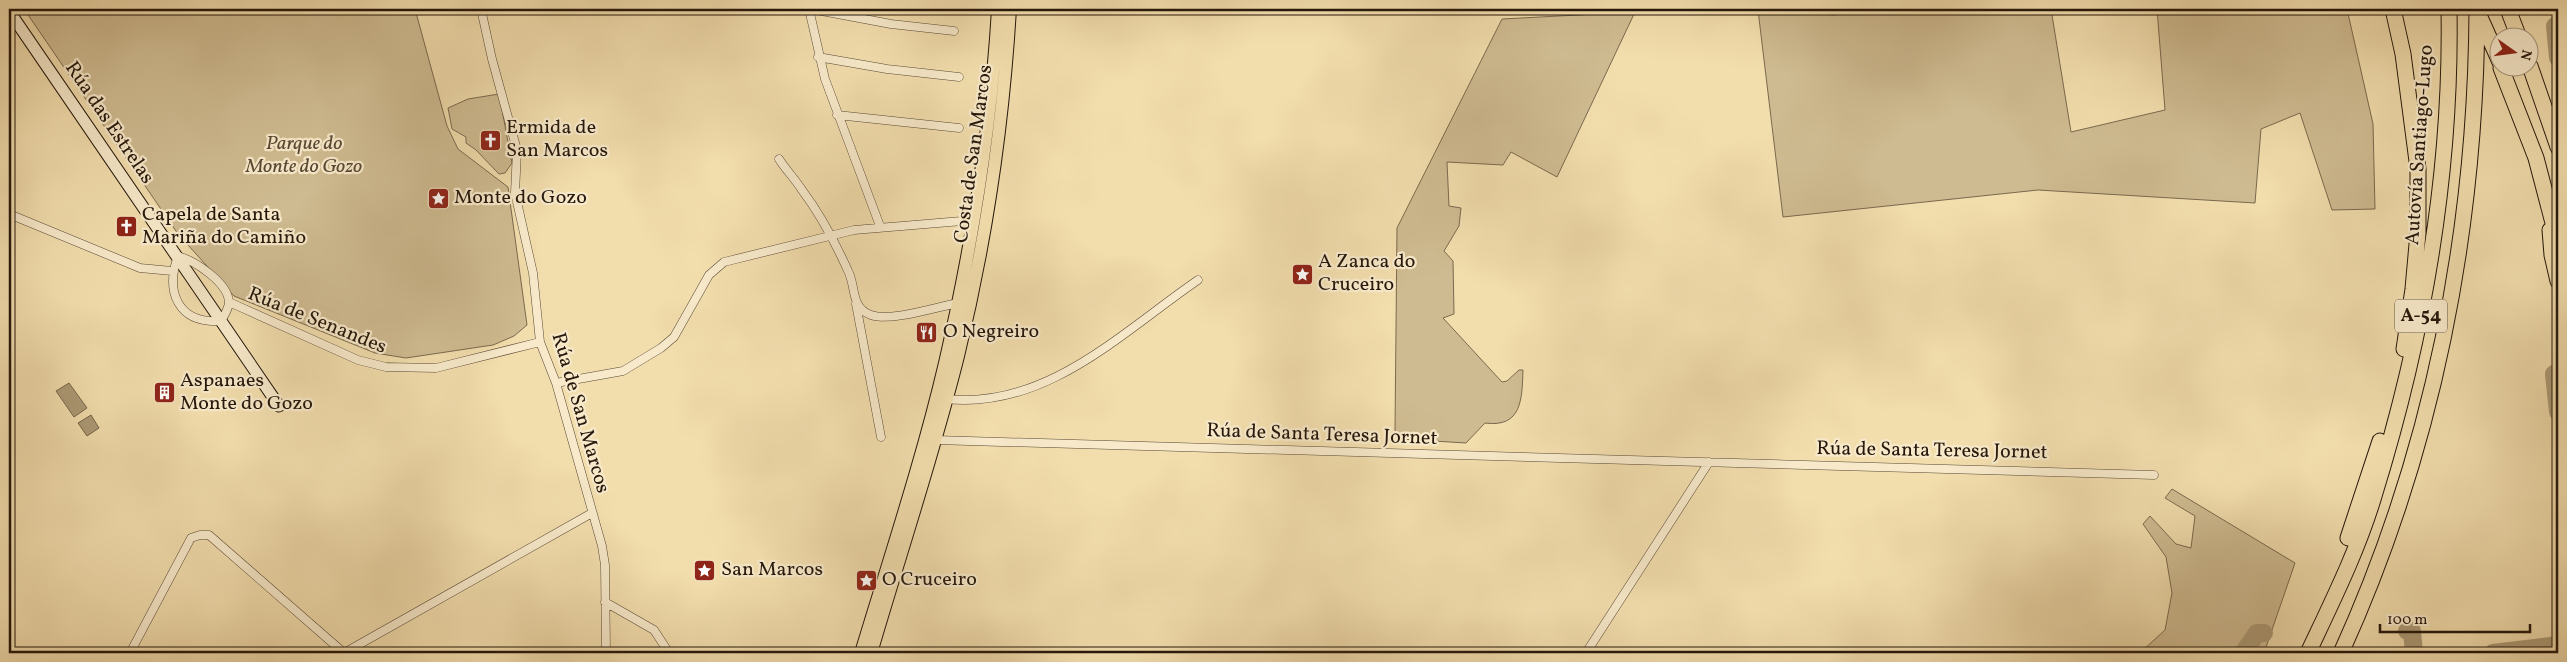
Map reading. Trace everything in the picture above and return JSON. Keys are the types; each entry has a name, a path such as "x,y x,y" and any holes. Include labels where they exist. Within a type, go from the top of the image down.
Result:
{"highway":[{"path":"2334,597 2343,554 2404,351 2413,289 2418,234 2418,169 2403,54 2392,9"},
{"path":"2476,9 2490,40"},
{"name":"A-54","path":"2342,653 2377,571 2400,506 2432,397 2465,213 2476,87 2476,9"},
{"path":"2508,9 2515,28"},
{"name":"Autovía Santiago-Lugo","path":"2308,653 2334,597 2374,498 2404,389 2424,300 2439,210 2447,110 2449,16"},
{"path":"2505,78 2536,158 2558,242"},
{"path":"2534,78 2558,147"},
{"path":"2549,209 2552,255 2558,281"}],"main road":[{"name":"Costa de San Marcos","path":"964,303 971,237 980,189 989,121 998,9"},
{"name":"Costa de San Marcos","path":"964,303 973,290 996,155 1010,9"},
{"path":"973,290 972,271 979,227 974,220 982,212 987,181 996,155"},
{"path":"861,653 964,303"},
{"path":"871,653 946,399 964,303"},
{"path":"935,440 932,430 945,383 945,363"},
{"path":"895,541 908,511 928,446 935,440"}],"street":[{"name":"Rúa de San Marcos","path":"481,9 492,59 517,150 515,193 533,273 540,342 556,382 602,546 606,653"},
{"path":"880,226 837,115 818,57 810,9 891,24 954,31"},
{"name":"Rúa das Estrelas","path":"9,11 279,406"},
{"path":"818,57 887,69 959,77"},
{"path":"837,115 959,128"},
{"path":"779,159 803,191 832,236 850,277 880,437"},
{"path":"960,221 968,213 980,189"},
{"path":"9,214 140,268 172,271"},
{"path":"556,382 624,371 661,348 674,337 709,275 724,262 880,226 974,220"},
{"path":"960,221 971,237"},
{"path":"178,256 172,271 171,284 174,297 182,308 200,318 212,322 221,322 229,302"},
{"name":"Rúa das Estrelas","path":"178,256 187,259 208,272 221,285 227,294 229,302"},
{"path":"946,399 969,402 1004,398 1046,382 1087,361 1157,308 1198,280"},
{"name":"Rúa de Senandes","path":"229,302 358,360 386,367 436,368 540,342"},
{"path":"856,303 863,311 879,316 964,303"},
{"name":"Rúa de Santa Teresa Jornet","path":"935,440 2154,474"},
{"path":"1586,653 1709,462"},
{"path":"130,653 191,538 200,534 209,535 344,653 592,513"},
{"path":"605,602 654,630 669,653"}],"green space":[{"name":"Parque do Monte do Gozo","path":"24,9 415,9 447,126 458,149 508,187 527,325 514,336 493,345 406,358 375,353 234,296 178,234"},
{"path":"1850,9 2051,9 2071,132 2165,110 2157,9 2347,9 2373,124 2375,209 2332,210 2300,113 2261,129 2255,203 2038,190 1783,217 1758,10 1835,15"},
{"path":"1635,12 1557,177 1511,152 1503,165 1447,162 1449,206 1461,208 1459,226 1444,251 1453,261 1454,314 1443,318 1502,382 1507,381 1519,370 1523,370 1522,391 1518,409 1513,416 1506,421 1485,423 1466,443 1401,439 1395,431 1397,228 1502,19"},
{"path":"499,94 512,163 505,173 499,174 476,150 466,143 466,137 452,129 448,108 468,99"},
{"path":"2172,489 2295,563 2264,653 2089,653 2089,648 2142,651 2165,630 2172,593 2166,557 2143,524 2150,516 2176,544 2191,548 2195,516 2165,498"}],"shaded area":[{"path":"69,383 87,408 74,417 56,391"},
{"path":"91,415 99,428 87,436 78,423"}],"waterway":[{"path":"2555,26 2558,58"},
{"path":"2558,372 2554,374 2558,412"},
{"path":"2407,631 2412,631 2414,653"},
{"path":"2243,653 2257,633 2264,633"},
{"path":"2493,653 2558,645"}],"place":[{"name":"Ermida de San Marcos","path":"490,140"},
{"name":"Monte do Gozo","path":"438,198"},
{"name":"Capela de Santa Mariña do Camiño","path":"126,226"},
{"name":"A Zanca do Cruceiro","path":"1302,274"},
{"name":"O Negreiro","path":"927,332"},
{"name":"Aspanaes Monte do Gozo","path":"164,392"},
{"name":"San Marcos","path":"705,570"},
{"name":"O Cruceiro","path":"866,580"}]}
